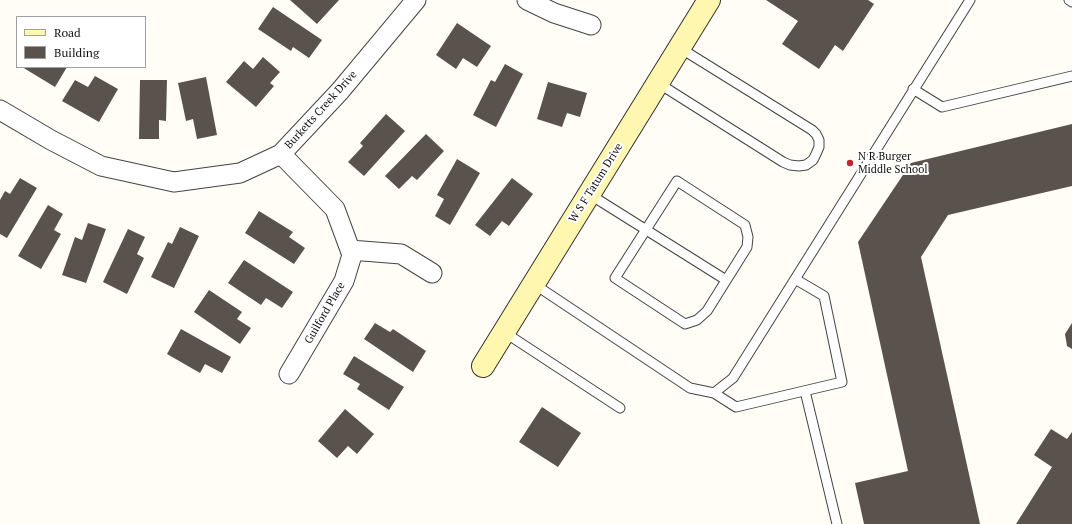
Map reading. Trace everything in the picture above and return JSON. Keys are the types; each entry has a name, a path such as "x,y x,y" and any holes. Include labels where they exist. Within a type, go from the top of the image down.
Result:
{"street":[{"name":"Burketts Creek Drive","path":"0,110 51,140 101,166 174,182 240,173 281,154 340,91 416,0"},
{"path":"528,0 554,13 591,25"},
{"name":"W S F Tatum Drive","path":"483,366 709,0"},
{"name":"Guilford Place","path":"281,154 335,209 352,255 344,281 289,374"},
{"path":"350,250 401,254 432,273"}],"lane":[{"path":"714,392 733,378 970,0"},
{"path":"658,83 783,162 790,165 799,166 806,165 813,160 819,147 819,140 812,130 680,48"},
{"path":"913,90 942,107 1072,76"},
{"path":"677,182 745,225 748,237 747,247 726,280 707,311 697,320 685,324 615,278 677,182"},
{"path":"590,194 726,280"},
{"path":"534,284 690,388 714,392 736,406 842,382 824,296 795,278"},
{"path":"504,332 620,408"},
{"path":"804,391 837,524"}],"building":[{"path":"290,0 339,0 317,24"},
{"path":"766,0 868,0 874,4 843,51 835,45 819,69 782,44 798,21"},
{"path":"273,7 322,40 309,58 293,47 291,51 258,29"},
{"path":"457,23 491,46 477,67 463,58 456,69 436,55"},
{"path":"263,57 280,72 270,83 274,86 256,107 226,82 244,61 253,69"},
{"path":"505,64 523,74 496,127 473,115 491,80 495,82"},
{"path":"24,68 66,68 55,87"},
{"path":"95,76 118,89 99,122 62,101 75,80 88,87"},
{"path":"206,77 217,135 197,139 193,119 186,121 178,83"},
{"path":"140,80 167,80 166,121 159,120 159,139 139,139"},
{"path":"548,82 587,93 580,117 567,113 562,127 537,119"},
{"path":"386,114 405,131 364,176 348,162 363,146 360,143"},
{"path":"1072,124 1072,186 948,215 921,257 980,524 864,524 855,483 908,471 858,242 911,163"},
{"path":"426,134 444,151 417,180 412,176 399,189 385,176"},
{"path":"457,159 480,173 450,225 435,216 444,199 437,195"},
{"path":"20,178 37,188 7,238 0,234 0,200 5,191 10,194"},
{"path":"512,178 533,194 509,226 502,221 490,236 475,225"},
{"path":"48,205 63,214 54,230 61,234 41,269 18,256"},
{"path":"259,211 293,232 289,237 305,248 294,264 245,233"},
{"path":"88,223 106,229 86,283 62,275 75,237 82,240"},
{"path":"180,227 199,236 174,288 151,277 168,242 172,244"},
{"path":"128,229 145,237 137,254 144,258 127,294 103,282"},
{"path":"244,260 293,292 282,308 266,298 261,305 228,283"},
{"path":"209,290 242,312 237,319 251,328 240,344 194,312"},
{"path":"375,323 390,332 393,329 426,351 413,372 364,339"},
{"path":"1072,323 1072,349 1067,346 1065,334"},
{"path":"181,329 231,357 222,373 205,364 200,373 167,354"},
{"path":"354,356 404,387 389,410 357,389 360,384 343,374"},
{"path":"542,407 581,433 558,467 519,442"},
{"path":"345,409 374,434 357,454 348,446 337,458 318,441"},
{"path":"1051,429 1067,439 1072,432 1072,524 1016,524 1052,467 1034,455"}],"place":[{"name":"N R Burger Middle School","path":"850,163"}]}
